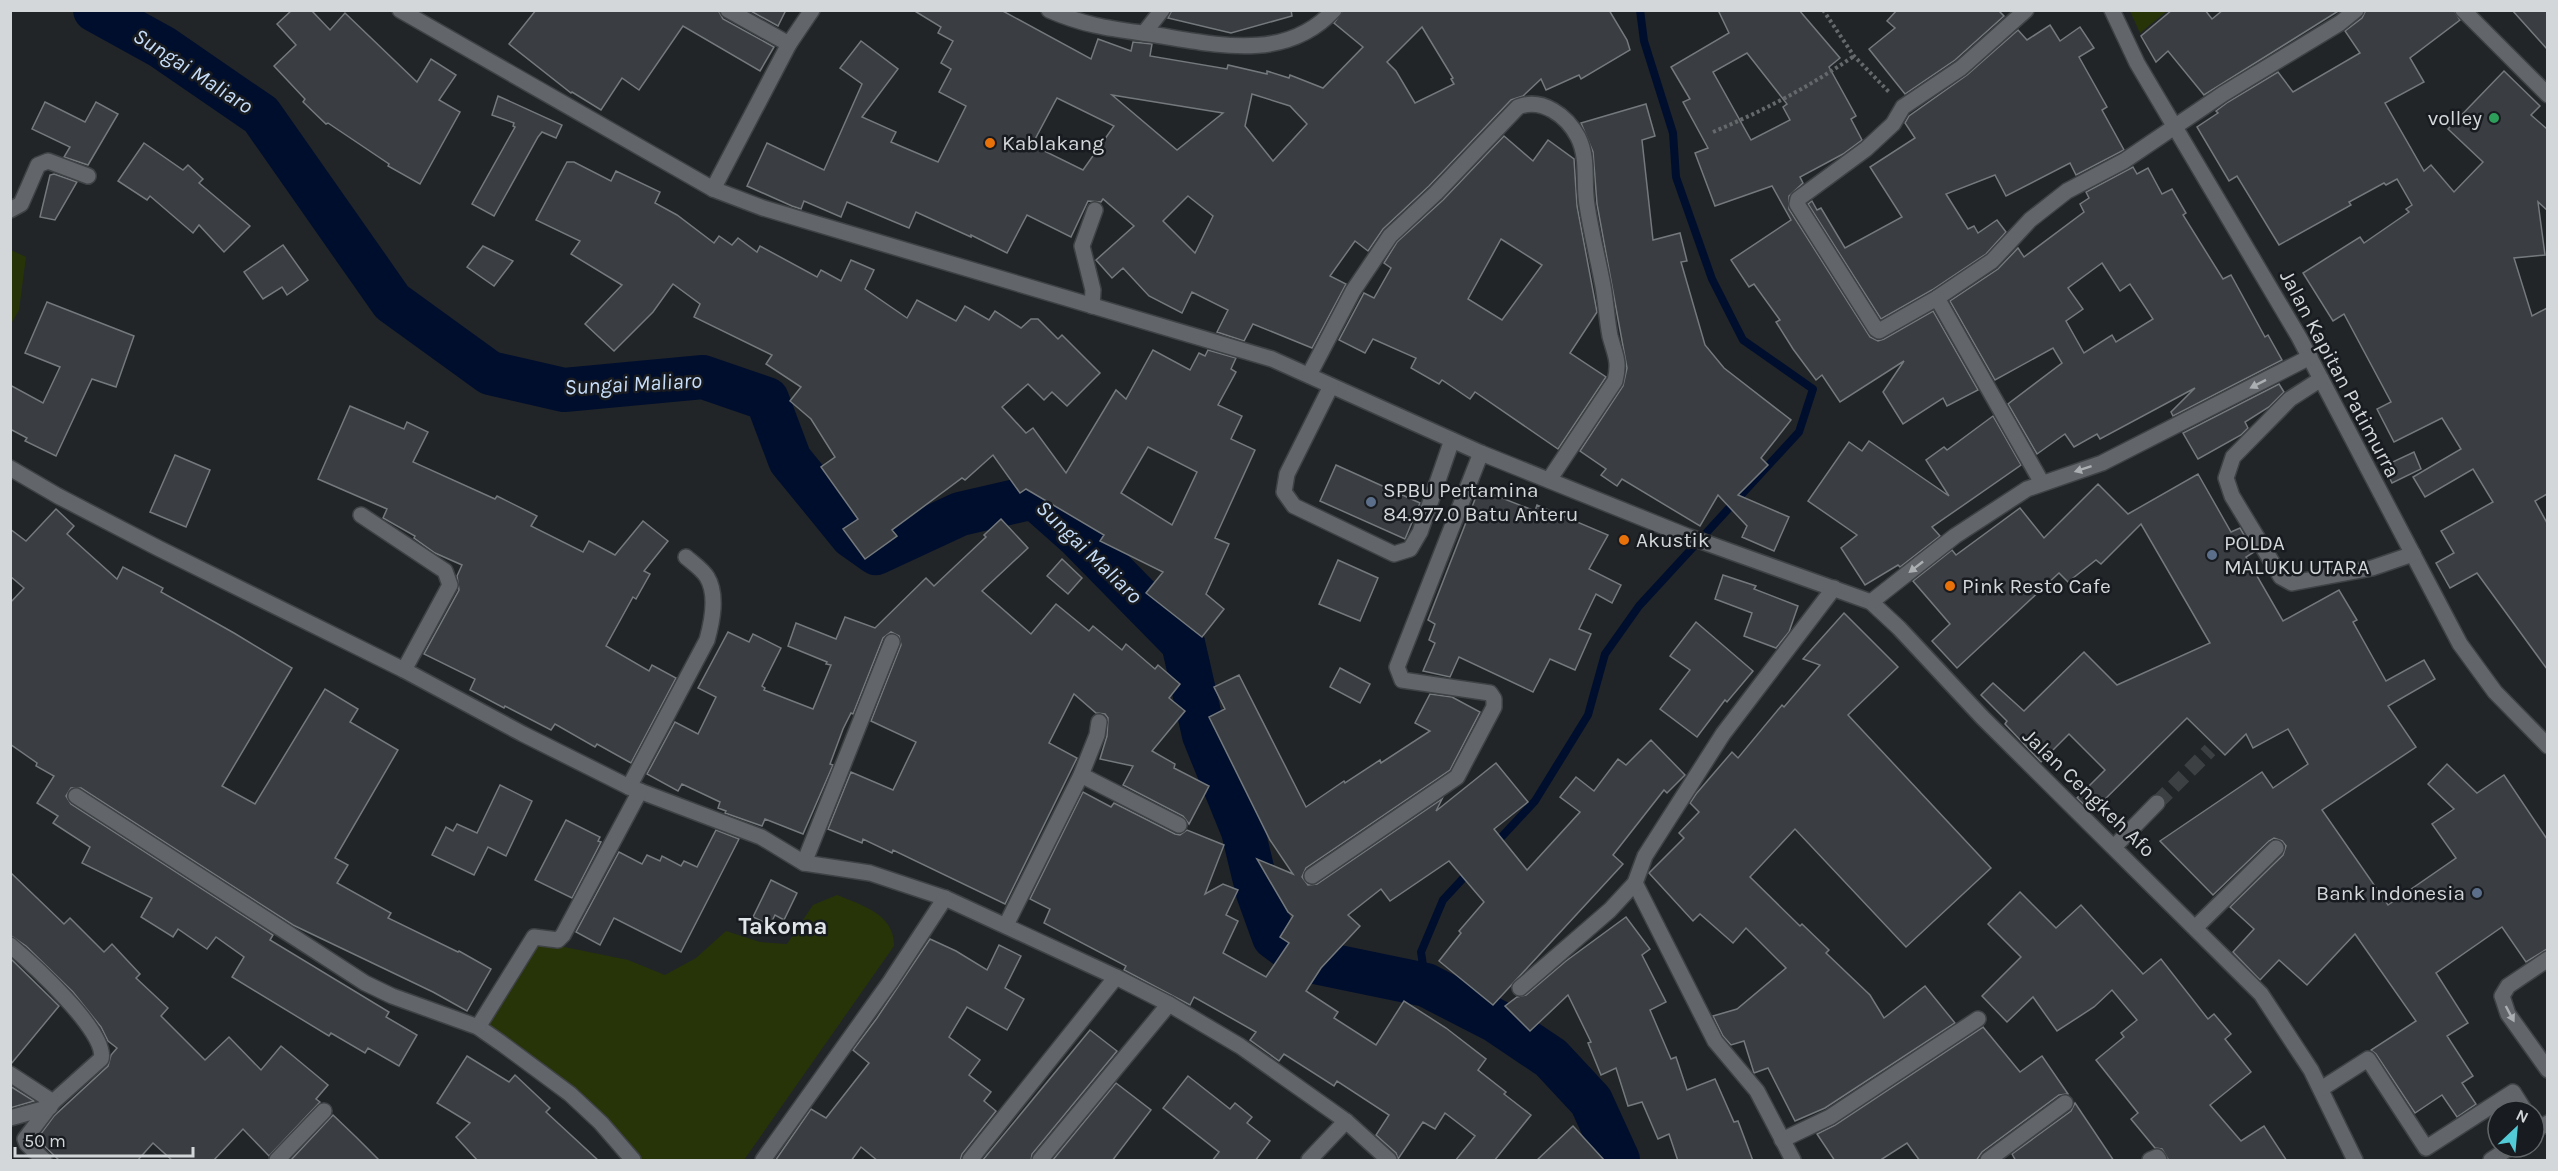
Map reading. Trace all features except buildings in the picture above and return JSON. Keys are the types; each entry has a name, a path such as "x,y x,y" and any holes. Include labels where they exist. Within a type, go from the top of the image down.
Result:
{"street":[{"name":"Jalan Cengkeh Afo","path":"400,10 713,189 763,208 1272,359 1481,453 1687,536 1871,602 1899,628 1982,717 2261,994 2311,1070 2355,1161"},
{"path":"728,10 789,44"},
{"path":"713,189 789,44 812,10"},
{"path":"1049,10 1103,29 1233,47 1270,45 1300,36 1334,10"},
{"path":"1144,33 1162,10"},
{"path":"2026,10 1961,68 1903,107 1893,124 1866,149 1799,198 1797,204 1876,329 1884,330 1992,261 2030,220 2067,191 2124,161 2223,94 2340,23 2356,10"},
{"name":"Jalan Kapitan Patimurra","path":"2112,10 2137,63 2310,357 2460,644 2494,692 2547,746"},
{"path":"2463,10 2547,95"},
{"path":"1309,375 1353,291 1390,236 1436,193 1518,107 1534,103 1553,110 1572,128 1581,146 1585,167 1586,203 1604,287 1617,369 1615,381 1549,480"},
{"path":"10,210 21,204 42,162 48,161 88,176"},
{"path":"1092,306 1093,290 1082,246 1095,210"},
{"path":"1937,298 2042,483"},
{"path":"1871,602 1955,536 2027,489 2102,463 2310,357"},
{"path":"2320,379 2290,399 2233,457 2226,478 2232,496 2281,577 2292,583 2372,568 2413,554"},
{"path":"1331,386 1287,474 1284,492 1294,506 1394,554 1410,549 1420,532 1452,440"},
{"path":"1312,876 1457,777 1494,706 1494,699 1490,693 1401,680 1397,673 1397,666 1481,453"},
{"path":"10,468 58,496 158,548 404,670 523,734 635,789 761,837 804,863 870,873 945,898 1116,977 1169,1004 1240,1046 1346,1121 1389,1161"},
{"path":"362,515 445,571 449,578 450,585 404,670"},
{"path":"478,1028 534,937 558,940 563,935 707,640 712,620 710,586 707,577 686,557"},
{"path":"1520,988 1610,910 1635,883 1645,856 1723,734 1834,588"},
{"path":"804,863 892,642"},
{"path":"1006,925 1081,775 1097,735 1099,722"},
{"path":"1081,775 1179,825"},
{"path":"76,796 365,983 392,996 478,1028 570,1094 601,1123 633,1161"},
{"path":"2114,847 2157,803"},
{"path":"2196,927 2276,848"},
{"path":"1635,883 1715,1041 1757,1091 1793,1161"},
{"path":"765,1160 890,982 945,898"},
{"path":"10,945 58,989 88,1025 102,1051 101,1059 52,1104 25,1142 44,1161"},
{"path":"2547,959 2508,986 2502,996 2508,1014 2547,1070"},
{"path":"970,1161 1116,977"},
{"path":"1040,1161 1169,1004"},
{"path":"1782,1140 1830,1117 1978,1019"},
{"path":"2320,1089 2368,1059 2426,1148 2486,1109"},
{"path":"10,1074 52,1104"},
{"path":"2502,1099 2513,1092 2517,1099"},
{"path":"1988,1161 2065,1103"},
{"path":"10,1118 52,1104"},
{"path":"277,1161 324,1111"},
{"path":"1309,1161 1346,1121"}],"path":[{"path":"1823,10 1854,57 1903,107"},
{"path":"1713,132 1764,110 1817,82 1854,57"}],"green space":[{"path":"2130,11 2167,11 2140,33"},
{"path":"11,250 26,257 19,310 11,324"},
{"path":"837,895 866,907 883,918 893,935 894,946 744,1160 627,1160 584,1116 474,1030 540,942 628,960 665,975 696,958 726,931 760,942 787,944 813,905"}],"waterway":[{"name":"Sungai Maliaro","path":"95,10 162,47 261,115 392,302 490,373 564,390 703,377 767,399 790,460 852,536 876,553 960,514 1034,497 1078,536 1183,643 1204,735 1243,831 1258,893 1274,937 1305,960 1426,985 1496,1021 1551,1058 1591,1101 1618,1160"},
{"path":"1495,844 1535,801 1588,715 1605,654 1639,606 1799,432 1813,389 1743,340 1712,279 1676,177 1673,133 1644,41 1640,10"},
{"path":"1426,985 1421,952 1443,900 1469,872"}],"tunnel":[{"path":"2157,803 2210,750"}],"place":[{"name":"volley","path":"2494,118"},
{"name":"Kablakang","path":"990,143"},
{"name":"SPBU Pertamina 84.977.0 Batu Anteru","path":"1371,502"},
{"name":"Akustik","path":"1624,540"},
{"name":"POLDA MALUKU UTARA","path":"2212,555"},
{"name":"Pink Resto Cafe","path":"1950,586"},
{"name":"Bank Indonesia","path":"2477,893"}],"district":[{"name":"Takoma","path":"783,926"}]}
